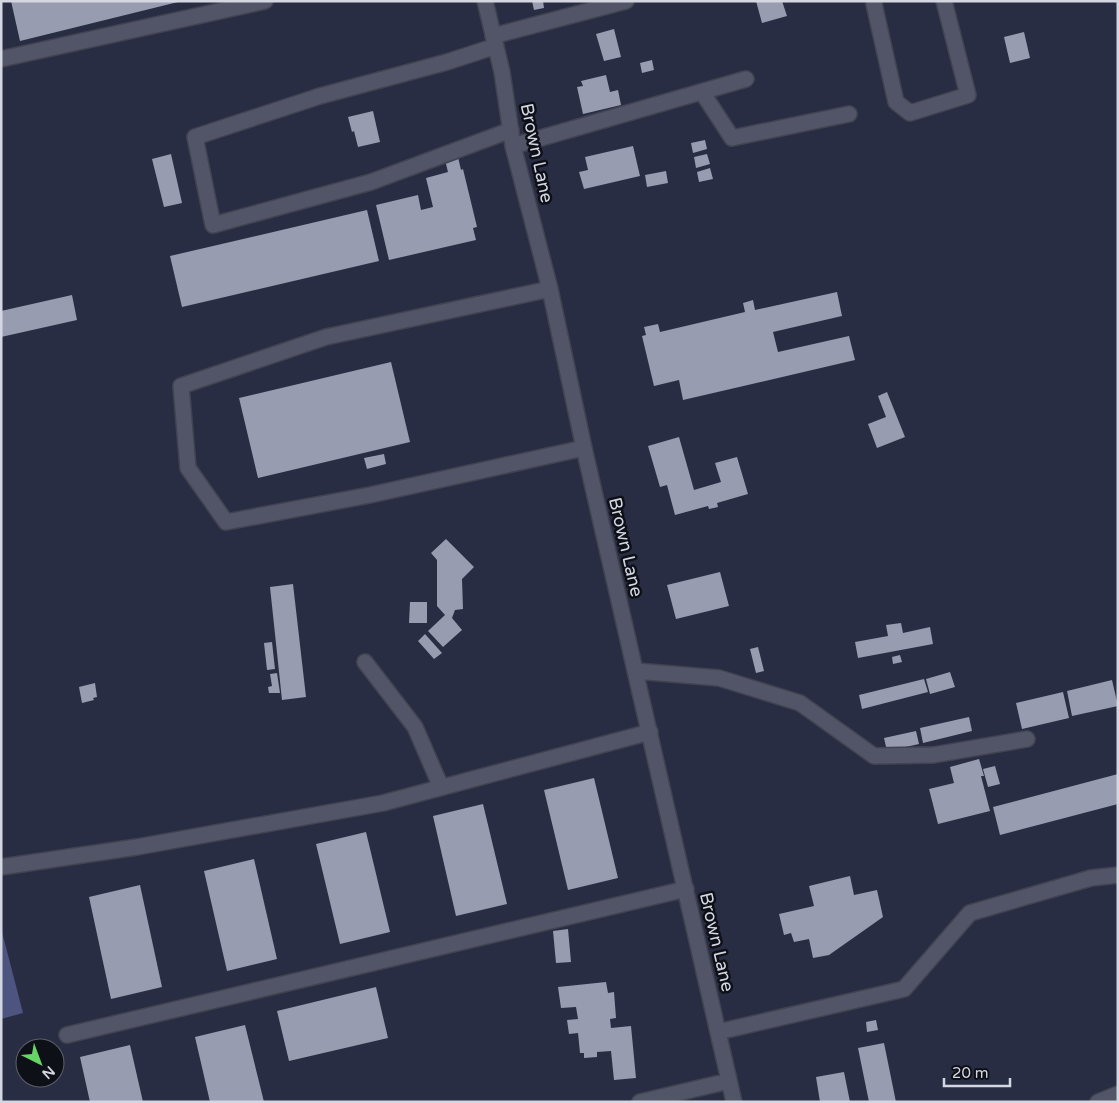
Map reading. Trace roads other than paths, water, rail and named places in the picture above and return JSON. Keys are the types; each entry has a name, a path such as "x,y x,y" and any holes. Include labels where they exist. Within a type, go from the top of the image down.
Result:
{"street":[{"path":"1,59 265,1"},
{"name":"Brown Lane","path":"485,1 502,72 513,146 550,290 584,448 734,1102"},
{"path":"511,130 371,182 213,226 195,137 320,96 447,62 495,41 626,1"},
{"path":"874,4 896,102 910,112 968,95 944,1"},
{"path":"513,146 746,79"},
{"path":"702,92 732,138 849,114"},
{"path":"550,290 326,337 181,386 188,468 226,522 370,495 584,448"},
{"path":"365,662 415,727 441,786"},
{"path":"636,671 719,678 800,703 874,756 933,755 1027,739"},
{"path":"1,867 137,847 383,803 441,786 650,732"},
{"path":"718,1032 904,989 970,913 1091,878 1118,876"},
{"path":"67,1035 686,889"},
{"path":"640,1102 729,1081"},
{"path":"1098,1102 1118,1094"}],"water":[{"path":"1,928 23,1013 1,1019"}]}
